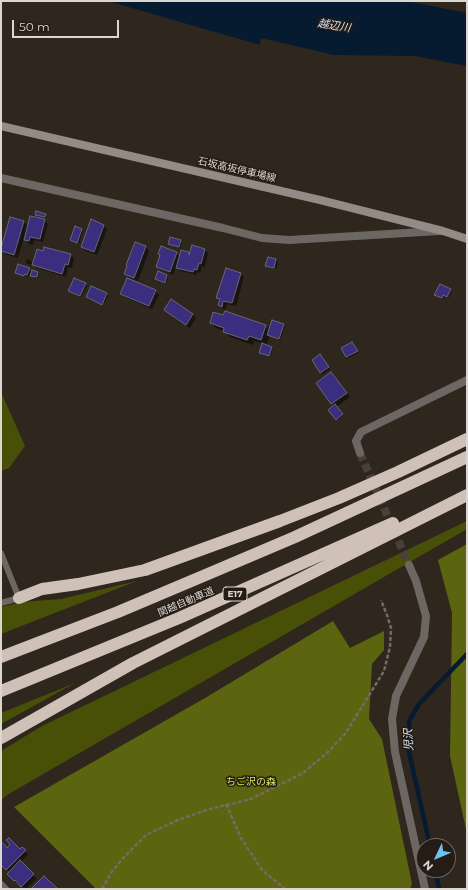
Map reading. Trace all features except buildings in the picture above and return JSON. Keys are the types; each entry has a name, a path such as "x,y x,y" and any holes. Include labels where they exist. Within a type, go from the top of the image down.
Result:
{"highway":[{"path":"19,598 42,589 78,584 145,570 339,498 467,439"},
{"name":"関越自動車道","path":"1,657 118,612 295,537 467,457"},
{"name":"関越自動車道","path":"1,691 180,618 467,490"},
{"path":"1,738 133,663 467,495"}],"main road":[{"name":"石坂高坂停車場線","path":"1,126 320,200 442,231 467,239"}],"street":[{"path":"1,178 262,238 289,240 442,231"},
{"path":"360,452 356,441 361,432 467,380"},
{"path":"409,565 416,581 426,616 424,637 396,696 392,719 395,752 425,889"},
{"path":"1,885 5,889"}],"lane":[{"path":"1,553 19,598 1,603"}],"path":[{"path":"102,889 111,873 124,857 146,835 206,810 251,799 302,773 328,752 345,734 384,671 390,647 391,628 381,600"},
{"path":"226,804 241,838 262,870 285,889"}],"green space":[{"path":"1,392 25,446 9,468 1,471"},
{"path":"467,521 467,529 7,795 1,800 1,751 42,726"},
{"path":"467,544 467,834 450,756 452,613 438,560"},
{"path":"137,581 1,634 1,607 22,602 61,599"},
{"name":"ちご沢の森","path":"333,621 350,648 384,631 384,650 372,664 369,719 382,739 412,884 410,889 96,889 14,807 205,698"},
{"path":"75,683 1,724 1,713"}],"water":[{"name":"越辺川","path":"108,1 406,1 467,13 467,66 415,56 334,55 261,38 260,45"}],"waterway":[{"name":"児沢","path":"428,838 409,752 409,721 419,704 467,654"},
{"name":"児沢","path":"437,878 439,889"}],"tunnel":[{"path":"360,453 409,565"}]}
